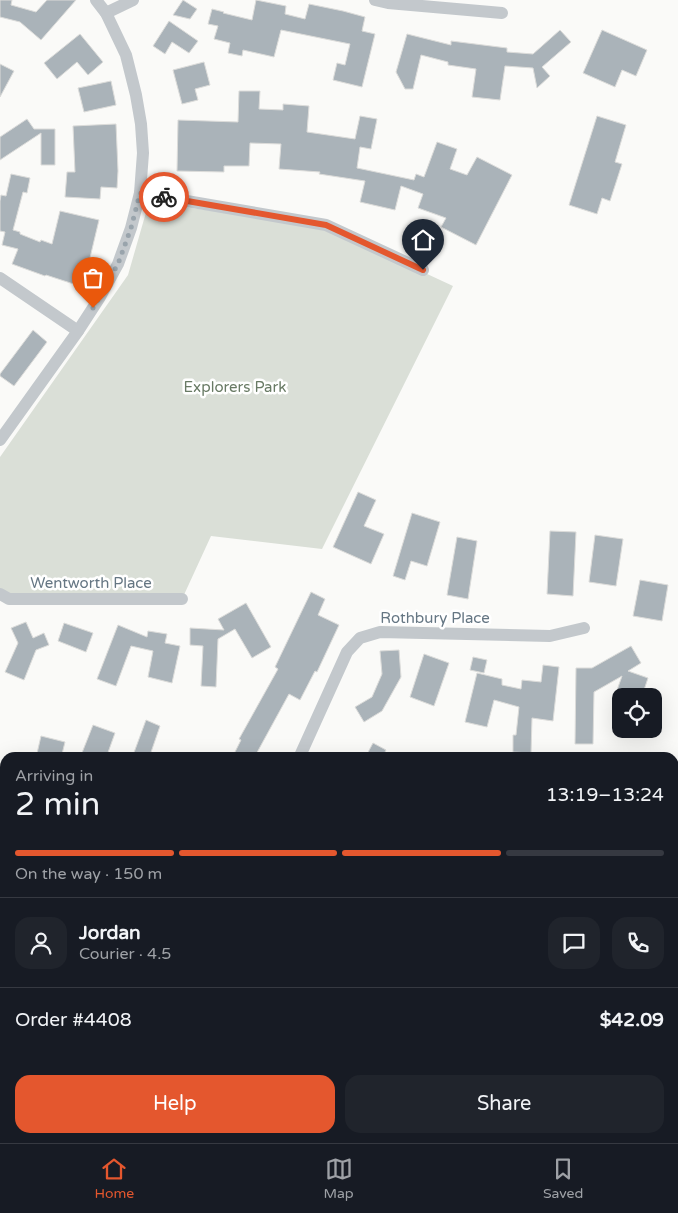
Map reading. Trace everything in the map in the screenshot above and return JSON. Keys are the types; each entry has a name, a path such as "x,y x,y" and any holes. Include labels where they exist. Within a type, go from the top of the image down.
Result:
{"street":[{"path":"0,440 78,332 100,297 118,264 131,228 140,193 141,124 136,95 126,55 106,13 96,0"},
{"path":"106,13 133,0"},
{"path":"375,0 388,3 502,13"},
{"path":"140,193 326,225 423,270"},
{"path":"0,278 78,332"},
{"name":"Wentworth Place","path":"0,594 9,599 182,599"},
{"name":"Rothbury Place","path":"301,752 347,652 360,638 380,632 550,636 584,628"}],"green space":[{"name":"Explorers Park","path":"149,202 326,227 453,286 322,549 211,536 183,597 0,595 0,457 128,275"}],"building":[{"path":"0,0 12,0 11,5 36,12 47,0 76,0 41,40 20,22 0,17"},
{"path":"183,0 197,9 190,19 173,15"},
{"path":"256,0 286,6 285,14 305,19 309,4 365,17 362,31 375,34 362,87 333,80 337,63 345,65 350,44 281,30 274,57 243,50 242,56 228,53 230,43 214,39 218,26 208,24 212,9 252,20"},
{"path":"169,21 198,41 189,53 172,42 165,54 153,46"},
{"path":"560,30 571,42 542,67 550,76 537,88 533,68 505,66 500,100 472,97 476,69 448,65 448,62 421,55 413,89 405,89 396,72 407,34 451,45 451,41 507,48 507,52 533,54"},
{"path":"602,30 647,50 636,76 622,70 615,87 583,73"},
{"path":"80,34 103,62 88,75 77,62 57,79 44,63"},
{"path":"204,62 210,85 195,89 198,100 182,104 173,70"},
{"path":"0,64 14,71 0,97"},
{"path":"111,81 116,105 84,112 78,88"},
{"path":"239,91 260,91 259,109 283,110 283,104 309,106 307,132 355,139 360,116 377,119 371,149 360,147 357,168 414,180 416,174 424,177 437,142 457,149 450,169 467,175 477,157 512,175 476,245 441,227 446,218 418,208 423,194 401,186 395,210 360,202 365,181 319,174 320,172 279,169 281,144 250,143 249,166 224,166 224,172 177,171 178,120 238,122"},
{"path":"597,116 626,125 615,162 622,164 610,201 602,198 597,214 569,205"},
{"path":"27,119 34,129 55,129 55,165 41,165 41,133 0,160 0,137"},
{"path":"116,124 117,188 101,187 100,199 65,197 67,172 75,172 73,126"},
{"path":"11,174 30,178 27,193 23,192 13,230 20,232 20,234 40,242 41,240 52,244 60,211 99,220 89,262 100,266 92,290 12,264 18,249 2,245 5,232 0,231 1,195 6,196"},
{"path":"33,330 47,342 14,386 0,376 0,374"},
{"path":"358,492 376,500 364,526 384,534 371,564 333,547"},
{"path":"412,513 440,522 427,566 411,561 405,580 393,576"},
{"path":"550,531 576,532 573,596 547,594"},
{"path":"595,535 623,539 616,586 589,582"},
{"path":"457,537 477,541 468,599 447,595"},
{"path":"640,580 668,585 662,621 633,616"},
{"path":"311,592 325,599 318,615 339,625 317,672 315,671 300,700 289,694 257,752 235,752 241,740 239,739 278,669 275,667"},
{"path":"246,603 271,647 252,658 235,629 218,639 216,687 201,686 203,646 190,645 190,628 224,630 218,619"},
{"path":"26,622 33,638 44,633 49,645 36,650 24,680 5,672 18,643 11,628"},
{"path":"64,623 93,633 86,652 58,641"},
{"path":"118,625 147,637 148,631 167,634 165,643 180,646 172,683 148,677 153,651 131,646 116,686 97,679"},
{"path":"631,646 641,663 628,671 648,678 645,688 618,688 622,676 594,692 593,744 575,744 576,668 592,668"},
{"path":"399,650 401,677 382,711 364,722 355,707 372,697 382,674 380,651"},
{"path":"424,654 449,663 434,706 410,697"},
{"path":"473,657 487,660 484,673 470,670"},
{"path":"543,665 559,667 553,721 532,718 531,752 513,752 513,735 516,735 519,707 494,700 487,727 465,722 477,673 502,679 502,685 521,689 522,680 541,682"},
{"path":"146,720 160,726 151,752 134,752"},
{"path":"93,725 115,733 108,752 82,752"},
{"path":"41,736 65,742 62,752 37,752"},
{"path":"373,743 386,750 385,752 368,752"}],"way so far":[{"path":"93,308 118,264 131,228 140,193 164,197"}],"route":[{"path":"164,197 326,225 423,270"}]}
